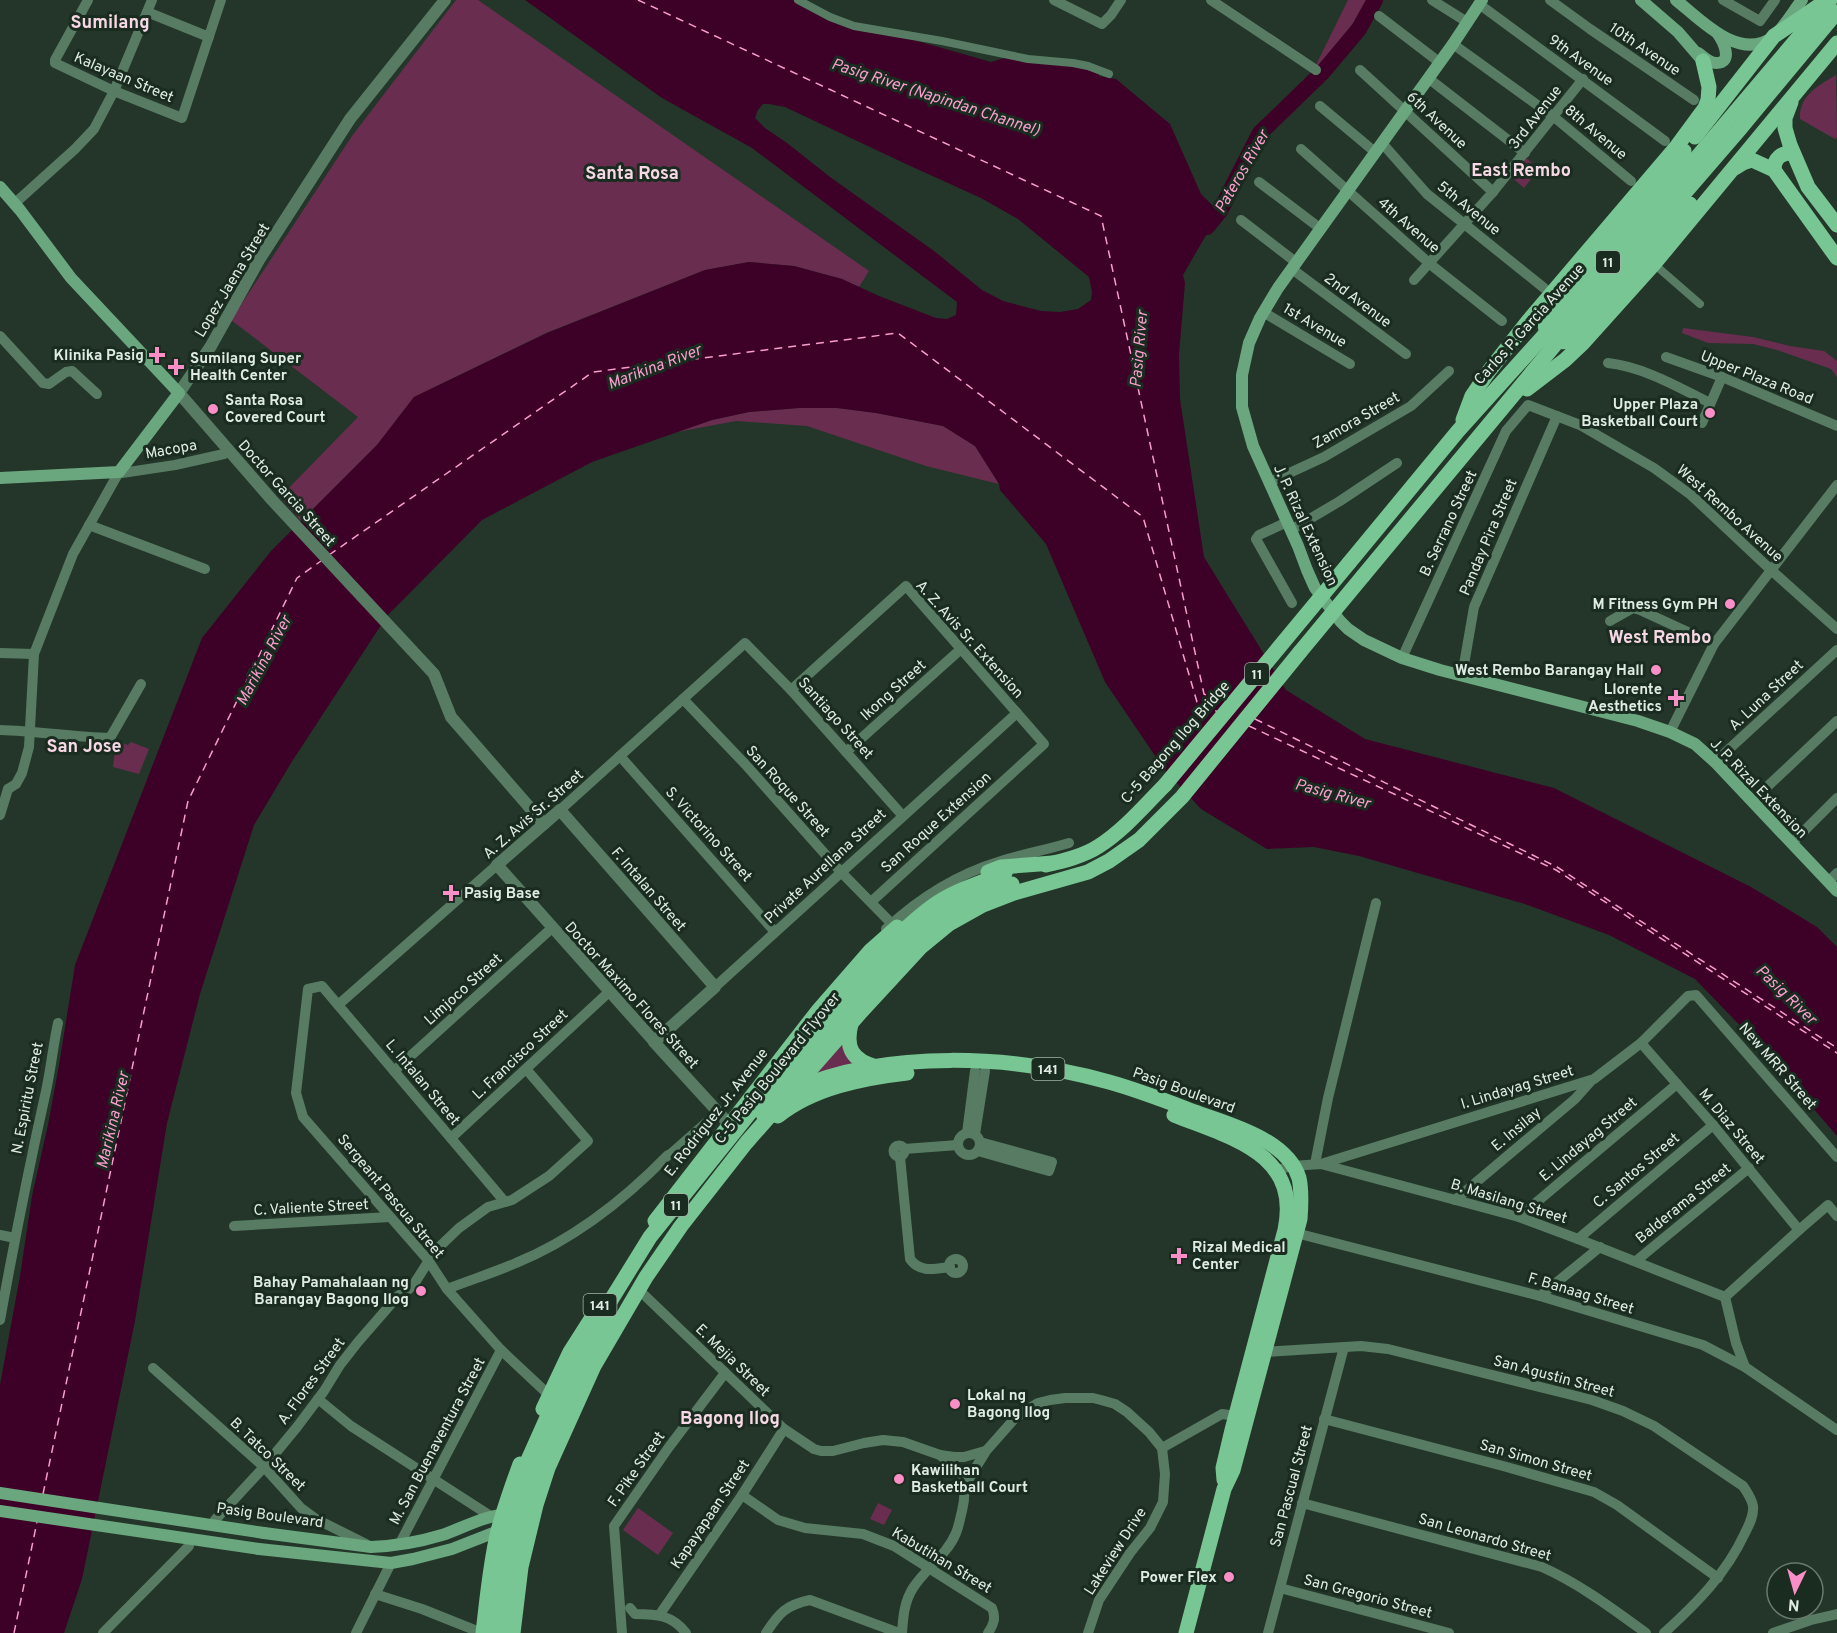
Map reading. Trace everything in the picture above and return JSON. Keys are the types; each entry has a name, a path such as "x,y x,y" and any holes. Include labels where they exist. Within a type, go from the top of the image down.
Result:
{"main road":[{"path":"1641,0 1678,32 1722,85 1723,92 1718,110"},
{"path":"1676,0 1729,41 1743,44 1758,44 1774,36 1828,0"},
{"path":"1802,0 1718,110 1548,311 1544,320 1544,329 1551,338 1560,342 1570,342 1578,338 1695,200 1716,171 1739,130 1767,112 1837,28"},
{"name":"Carlos P. Garcia Avenue","path":"1348,563 1458,431 1577,299 1828,0"},
{"name":"J. P. Rizal Extension","path":"1480,2 1453,44 1263,312 1252,336 1242,375 1242,407 1253,446 1315,588 1348,629 1364,640 1402,658 1462,676 1638,721 1695,744 1792,843 1834,882"},
{"name":"Carlos P. Garcia Avenue","path":"1060,880 1088,872 1139,840 1182,797 1495,417 1837,12"},
{"path":"1700,57 1715,63 1725,58 1724,43 1717,33"},
{"path":"1495,417 1577,348 1654,264 1837,43"},
{"path":"1818,52 1789,105 1785,128 1808,187 1837,225"},
{"path":"1458,431 1472,396 1489,370 1677,146 1705,108 1709,87 1700,57"},
{"path":"1774,170 1779,156 1784,153 1793,153"},
{"path":"1695,200 1743,163 1752,160 1758,162 1774,170 1837,258"},
{"name":"Doctor Garcia Street","path":"0,187 71,278 179,393"},
{"path":"164,378 168,393 165,412"},
{"name":"Lopez Jaena Street","path":"120,472 179,393"},
{"path":"0,478 120,472"},
{"name":"C-5 Bagong Ilog Bridge","path":"1053,863 1099,846 1130,821 1165,786 1348,563"},
{"name":"E. Rodriguez Jr. Avenue","path":"482,1633 498,1532 497,1515 522,1457 570,1352 623,1267 668,1202 817,1011 871,950 902,922 935,897 972,878 1001,867 1053,863"},
{"name":"C-5 Pasig Boulevard Flyover","path":"492,1633 500,1564 513,1507 528,1460 590,1334 650,1237 877,956 905,929 938,903 975,884 1005,873 1053,863"},
{"name":"C-5 Pasig Boulevard Flyover","path":"503,1633 511,1566 523,1510 539,1463 599,1338 658,1241 886,963 913,938 943,913 978,894 1012,884 1060,880"},
{"name":"141","path":"513,1633 520,1567 548,1468 594,1366 638,1289 681,1226 746,1143 855,1018 921,947 949,924 983,905 1014,893 1060,880"},
{"path":"855,1018 848,1040 851,1050 860,1060 876,1067"},
{"name":"Pasig Boulevard","path":"729,1124 793,1089 845,1072 937,1062 988,1062 1089,1077 1159,1098 1270,1143 1283,1153 1293,1166"},
{"name":"Pasig Boulevard","path":"746,1143 783,1112 826,1090 894,1075 929,1071 980,1071 1071,1082 1132,1099 1244,1144 1277,1170"},
{"path":"1186,1633 1224,1489 1233,1470 1296,1233 1301,1204 1298,1176 1293,1166"},
{"path":"1224,1489 1223,1468 1288,1217 1286,1193 1277,1170"},
{"path":"570,1352 594,1366"},
{"name":"Pasig Boulevard","path":"0,1493 264,1533 371,1546 399,1545 443,1535 497,1515 530,1526"},
{"path":"0,1511 259,1549 391,1563 452,1549 498,1532 530,1526"}],"street":[{"name":"Kalayaan Street","path":"88,0 55,63 114,91 182,118 209,37"},
{"path":"14,204 94,129 114,91 152,0"},
{"path":"147,12 209,37 221,0"},
{"name":"Lopez Jaena Street","path":"179,393 210,346 259,260 351,119 445,0"},
{"path":"798,0 854,26 1028,59 1073,63 1109,74"},
{"path":"1054,0 1102,24 1121,0"},
{"path":"1432,0 1467,22"},
{"name":"10th Avenue","path":"1550,0 1694,100"},
{"path":"1723,0 1760,21 1775,0"},
{"path":"1217,1 1316,70"},
{"name":"9th Avenue","path":"1480,2 1665,141"},
{"path":"1379,16 1439,62"},
{"name":"8th Avenue","path":"1453,44 1554,117 1631,181"},
{"name":"6th Avenue","path":"1360,70 1493,192"},
{"path":"1428,78 1525,153"},
{"name":"3rd Avenue","path":"1414,280 1493,192 1583,79"},
{"name":"5th Avenue","path":"1320,106 1379,148 1427,194 1544,288"},
{"name":"4th Avenue","path":"1301,149 1430,264 1502,321"},
{"path":"1259,182 1321,230"},
{"name":"2nd Avenue","path":"1241,220 1294,266 1406,354"},
{"path":"1654,264 1700,304"},
{"name":"1st Avenue","path":"1263,312 1350,364"},
{"path":"0,336 43,383 48,384 66,372 72,371 97,394"},
{"name":"Upper Plaza Road","path":"1666,357 1722,377 1837,426"},
{"path":"1608,363 1619,364 1668,381 1710,403"},
{"name":"Zamora Street","path":"1269,482 1324,457 1411,406 1449,371"},
{"path":"1702,423 1722,377"},
{"name":"Doctor Garcia Street","path":"179,393 272,500 434,674 451,717 544,824"},
{"name":"West Rembo Avenue","path":"1528,405 1601,436 1654,468 1691,495 1837,628"},
{"name":"B. Serrano Street","path":"1402,658 1506,430 1528,405"},
{"name":"Panday Pira Street","path":"1462,676 1474,607 1557,416"},
{"name":"Macopa","path":"120,472 175,465 224,454"},
{"path":"1292,603 1256,539 1259,535 1289,526 1340,501 1397,463"},
{"name":"Lopez Jaena Street","path":"0,814 4,789 16,784 22,773 29,747 33,654 73,554 120,472"},
{"path":"1670,732 1714,644 1837,485"},
{"path":"89,525 205,569"},
{"name":"A. Z. Avis Sr. Extension","path":"791,690 906,586 1044,744"},
{"path":"1610,621 1633,608 1714,644"},
{"name":"A. Z. Avis Sr. Street","path":"338,1005 560,810 745,643"},
{"name":"Santiago Street","path":"745,643 791,690 902,815"},
{"name":"Ikong Street","path":"846,752 961,649"},
{"name":"A. Luna Street","path":"1715,762 1837,650"},
{"path":"0,653 33,654"},
{"path":"0,730 110,738 141,684"},
{"name":"San Roque Street","path":"682,699 745,764 841,872 871,902"},
{"name":"Private Aurellana Street","path":"654,1042 1017,713"},
{"path":"1752,801 1837,721"},
{"name":"San Roque Extension","path":"871,902 1044,744"},
{"name":"S. Victorino Street","path":"620,756 775,932"},
{"path":"1792,843 1837,798"},
{"name":"F. Intalan Street","path":"560,810 715,987"},
{"path":"817,1011 821,1000 867,948 892,924 932,892 970,872 1000,861 1069,843"},
{"name":"Doctor Maximo Flores Street","path":"497,866 746,1143"},
{"path":"871,902 892,924"},
{"path":"1318,1164 1328,1098 1376,903"},
{"name":"Limjoco Street","path":"394,1071 552,928"},
{"name":"L. Intalan Street","path":"315,987 322,986 505,1202"},
{"name":"Sergeant Pascua Street","path":"315,987 308,989 296,1093 303,1117 428,1260 447,1289 501,1350 549,1395"},
{"name":"L. Francisco Street","path":"451,1138 609,992"},
{"name":"I. Lindayag Street","path":"1318,1164 1594,1079 1641,1043 1688,996 1696,995"},
{"name":"New MRR Street","path":"1696,995 1837,1157"},
{"name":"N. Espiritu Street","path":"0,1320 58,1023"},
{"name":"M. Diaz Street","path":"1641,1043 1713,1125 1799,1230"},
{"name":"A. Flores Street","path":"215,1520 264,1467 318,1399 358,1342 398,1296 414,1284 428,1260 459,1228 488,1207 512,1200 549,1176 588,1142 526,1069"},
{"path":"975,1140 1049,1171 1052,1162 975,1140 960,1137 958,1145 961,1151 972,1154 975,1140 980,1071"},
{"name":"E. Insilay","path":"1455,1200 1575,1099 1594,1079"},
{"name":"E. Lindayag Street","path":"1519,1217 1677,1084"},
{"path":"447,1289 517,1263 583,1228 627,1194 718,1112"},
{"name":"C. Santos Street","path":"1578,1239 1713,1125"},
{"path":"950,1268 922,1269 915,1266 910,1259 902,1153 958,1145"},
{"name":"B. Masilang Street","path":"1277,1170 1318,1164 1519,1217 1725,1297"},
{"name":"Balderama Street","path":"1635,1261 1749,1168"},
{"path":"1745,1367 1736,1343 1725,1297 1828,1205 1837,1216"},
{"name":"C. Valiente Street","path":"234,1226 390,1217"},
{"name":"F. Banaag Street","path":"1296,1233 1540,1296 1703,1346 1745,1367 1837,1430"},
{"path":"0,1235 15,1238"},
{"path":"1540,1296 1600,1247"},
{"name":"E. Mejia Street","path":"638,1289 784,1429 807,1446 820,1451 833,1451 874,1441 893,1440 916,1445 940,1455 964,1457 986,1451"},
{"name":"San Agustin Street","path":"1264,1352 1361,1346 1406,1352 1592,1400 1623,1411 1654,1426 1743,1486 1750,1496 1753,1507 1751,1520 1738,1548 1718,1578 1698,1601 1664,1633"},
{"name":"San Pascual Street","path":"1268,1633 1344,1347"},
{"name":"M. San Buenaventura Street","path":"399,1545 501,1350"},
{"name":"B. Tatco Street","path":"153,1368 264,1467 301,1508 316,1519 371,1546"},
{"name":"F. Pike Street","path":"621,1633 614,1526 669,1447 725,1373"},
{"path":"766,1633 784,1609 810,1600 900,1633 904,1609 913,1589 956,1534 965,1485 986,1451 1016,1417 1038,1403 1065,1398 1093,1398 1115,1404 1142,1425 1162,1448 1222,1414 1236,1416"},
{"path":"318,1399 351,1426 433,1479 497,1515"},
{"name":"San Simon Street","path":"1324,1419 1594,1492 1617,1505 1718,1578"},
{"name":"Kapayapaan Street","path":"660,1614 742,1495 784,1429"},
{"name":"Lakeview Drive","path":"1088,1633 1099,1600 1130,1553 1150,1528 1163,1502 1165,1489 1162,1448"},
{"path":"940,1455 961,1475 965,1485"},
{"name":"Kabutihan Street","path":"742,1495 778,1520 805,1528 864,1533 894,1546 992,1608 995,1614 994,1622 988,1633"},
{"name":"San Leonardo Street","path":"1302,1503 1542,1567 1564,1576 1646,1633"},
{"path":"103,1633 189,1546"},
{"path":"356,1633 391,1563"},
{"name":"San Gregorio Street","path":"1280,1588 1449,1633"},
{"path":"375,1594 422,1609 482,1633"},
{"path":"630,1608 635,1614 660,1614 675,1622 686,1633"},
{"path":"1773,1633 1837,1614"}],"shaded area":[{"path":"456,0 478,0 869,271 859,287 842,279 794,266 749,262 705,270 546,333 414,397 377,445 301,521 280,497 358,417 231,320 352,136"},
{"path":"1348,0 1366,0 1353,23 1319,69 1315,67"},
{"path":"1836,75 1837,137 1835,139 1800,119 1806,97 1816,87"},
{"path":"1525,157 1539,169 1524,188 1509,175"},
{"path":"1683,328 1753,337 1824,351 1837,361 1837,377 1831,369 1777,350 1753,344 1708,343 1682,333"},
{"path":"837,408 943,426 975,446 999,484 926,466 807,426 736,421 677,432 712,420 749,412"},
{"path":"116,741 128,745 131,742 149,749 139,774 113,767"},
{"path":"842,1043 844,1052 855,1065 814,1077"},
{"path":"878,1503 892,1510 884,1525 870,1519"},
{"path":"638,1508 673,1533 658,1555 623,1530"}],"water":[{"path":"525,0 795,0 837,24 907,38 991,62 1008,57 1099,72 1099,76 1116,79 1170,124 1201,194 1220,211 1183,275 1185,283 1179,354 1180,399 1204,557 1286,690 1365,739 1554,788 1751,887 1817,927 1837,947 1837,1136 1754,1040 1695,979 1609,935 1525,904 1359,856 1314,847 1267,849 1201,809 1164,769 1105,682 1046,544 1000,490 999,484 975,446 943,426 837,408 749,412 712,420 592,462 482,520 387,616 291,763 254,825 200,994 167,1123 135,1321 82,1579 64,1633 0,1633 0,1385 32,1196 59,1065 75,965 202,638 271,551 377,445 414,397 547,333 705,270 749,262 794,266 842,279 936,318 947,319 956,315 957,302 752,148 662,98","holes":["763,104 785,107 981,198 1018,219 1089,277 1091,300 1078,309 1060,312 1041,311 1003,301 982,290 934,251 765,128 755,118"]}],"waterway":[{"name":"Pateros River","path":"1207,227 1220,211 1260,133 1322,73 1359,29 1375,0"}],"ferry route":[{"path":"638,0 1101,216 1204,694 1224,704"},
{"path":"329,555 593,372 898,333 1143,517 1197,702 1218,712"},
{"path":"43,1494 188,801 297,578 321,561"},
{"path":"1255,719 1557,867 1837,1048"},
{"path":"1249,726 1556,870 1837,1053"},
{"path":"14,1633 37,1522"}],"place":[{"name":"Klinika Pasig","path":"157,355"},
{"name":"Sumilang Super Health Center","path":"176,367"},
{"name":"Santa Rosa Covered Court","path":"213,409"},
{"name":"Upper Plaza Basketball Court","path":"1710,413"},
{"name":"M Fitness Gym PH","path":"1730,604"},
{"name":"West Rembo Barangay Hall","path":"1656,670"},
{"name":"Llorente Aesthetics","path":"1676,698"},
{"name":"Pasig Base","path":"451,893"},
{"name":"Rizal Medical Center","path":"1179,1256"},
{"name":"Bahay Pamahalaan ng Barangay Bagong Ilog","path":"421,1291"},
{"name":"Lokal ng Bagong Ilog","path":"955,1404"},
{"name":"Kawilihan Basketball Court","path":"899,1479"},
{"name":"Power Flex","path":"1229,1577"}],"district":[{"name":"Sumilang","path":"110,22"},
{"name":"East Rembo","path":"1521,170"},
{"name":"Santa Rosa","path":"632,173"},
{"name":"West Rembo","path":"1660,637"},
{"name":"San Jose","path":"84,746"},
{"name":"Bagong Ilog","path":"730,1418"}],"water label":[{"name":"Pasig River (Napindan Channel)","path":"936,96"},
{"name":"Pasig River","path":"1138,349"},
{"name":"Marikina River","path":"654,366"},
{"name":"Marikina River","path":"263,660"},
{"name":"Pasig River","path":"1333,793"},
{"name":"Pasig River","path":"1787,994"},
{"name":"Marikina River","path":"112,1120"}]}
